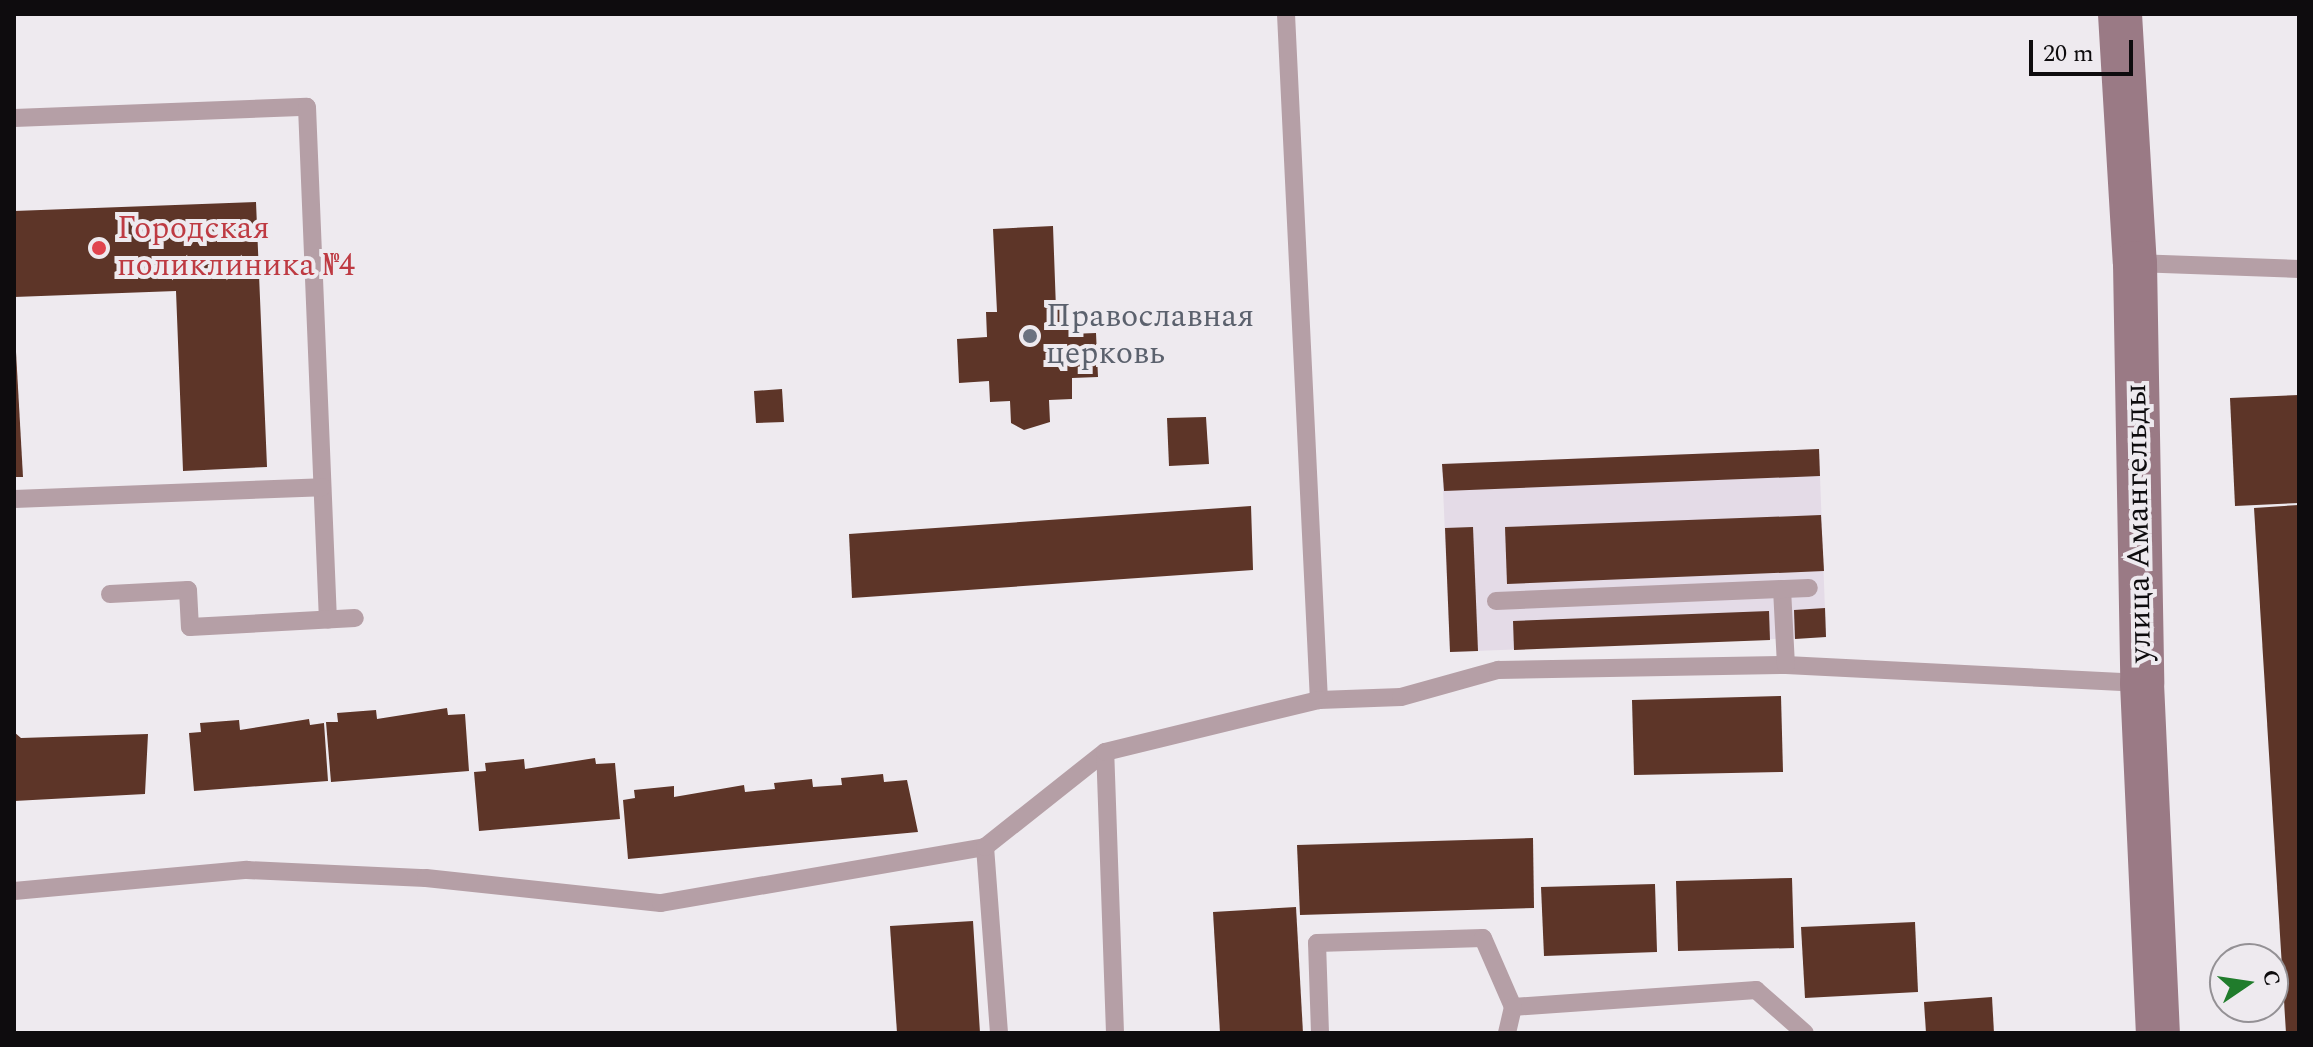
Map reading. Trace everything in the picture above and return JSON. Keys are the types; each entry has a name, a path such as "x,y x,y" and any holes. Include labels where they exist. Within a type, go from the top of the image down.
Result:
{"street":[{"name":"улица Амангельды","path":"2120,14 2135,263 2142,683 2158,1033"}],"lane":[{"path":"1286,14 1319,700"},
{"path":"14,118 307,107 328,620"},
{"path":"2135,263 2299,269"},
{"path":"14,499 322,487"},
{"path":"1496,601 1809,588"},
{"path":"1782,589 1786,665"},
{"path":"110,594 188,590 190,627 355,618"},
{"path":"14,891 247,870 426,878 661,903 985,847 1105,752 1319,700 1401,697 1498,670 1786,665 2142,683"},
{"path":"1105,752 1115,1033"},
{"path":"985,847 999,1033"},
{"path":"1320,1033 1317,943 1483,938 1513,1007 1507,1033"},
{"path":"1513,1007 1756,990 1805,1033"}],"shaded area":[{"path":"1819,449 1826,637 1450,652 1442,464"}],"building":[{"path":"256,202 267,467 183,471 176,291 14,297 14,211"},
{"path":"1053,226 1056,309 1069,308 1070,334 1096,333 1098,377 1072,378 1072,399 1049,400 1050,422 1024,430 1011,423 1010,401 990,402 989,381 959,383 957,339 987,337 986,312 997,312 993,229"},
{"path":"14,316 23,477 14,477"},
{"path":"782,389 784,422 756,423 754,391"},
{"path":"2299,395 2299,503 2235,506 2230,398"},
{"path":"1206,417 1209,464 1169,466 1167,418"},
{"path":"1819,449 1820,476 1444,491 1442,464"},
{"path":"2299,505 2299,1033 2286,1033 2285,1023 2289,1023 2289,943 2281,943 2254,508"},
{"path":"1251,506 1253,570 852,598 849,534"},
{"path":"1821,515 1824,571 1507,584 1505,527"},
{"path":"1473,527 1478,651 1450,652 1445,528"},
{"path":"1825,608 1826,637 1795,639 1794,610"},
{"path":"1769,611 1770,640 1514,650 1513,621"},
{"path":"1781,696 1783,772 1634,775 1632,700"},
{"path":"447,708 448,715 465,714 469,771 331,782 326,722 338,722 337,713 376,710 377,719"},
{"path":"309,719 310,725 324,723 328,781 194,791 189,733 201,732 200,723 239,720 240,730"},
{"path":"14,732 21,738 148,734 145,794 14,801"},
{"path":"595,758 596,764 615,763 620,819 479,831 474,772 486,771 485,763 524,759 525,769"},
{"path":"883,774 884,782 907,780 918,832 628,859 623,800 635,798 634,790 674,786 674,797 744,785 745,792 775,789 774,783 812,779 813,787 842,785 841,778"},
{"path":"1533,838 1534,908 1300,915 1297,845"},
{"path":"1792,878 1794,948 1678,951 1676,881"},
{"path":"1655,884 1657,952 1544,956 1541,887"},
{"path":"1296,907 1303,1033 1220,1033 1213,912"},
{"path":"973,921 980,1033 897,1033 890,926"},
{"path":"1915,922 1918,992 1805,998 1801,927"},
{"path":"1992,997 1994,1033 1926,1033 1924,1002"}],"place":[{"name":"Городская поликлиника №4","path":"99,248"},
{"name":"Православная церковь","path":"1030,336"}]}
